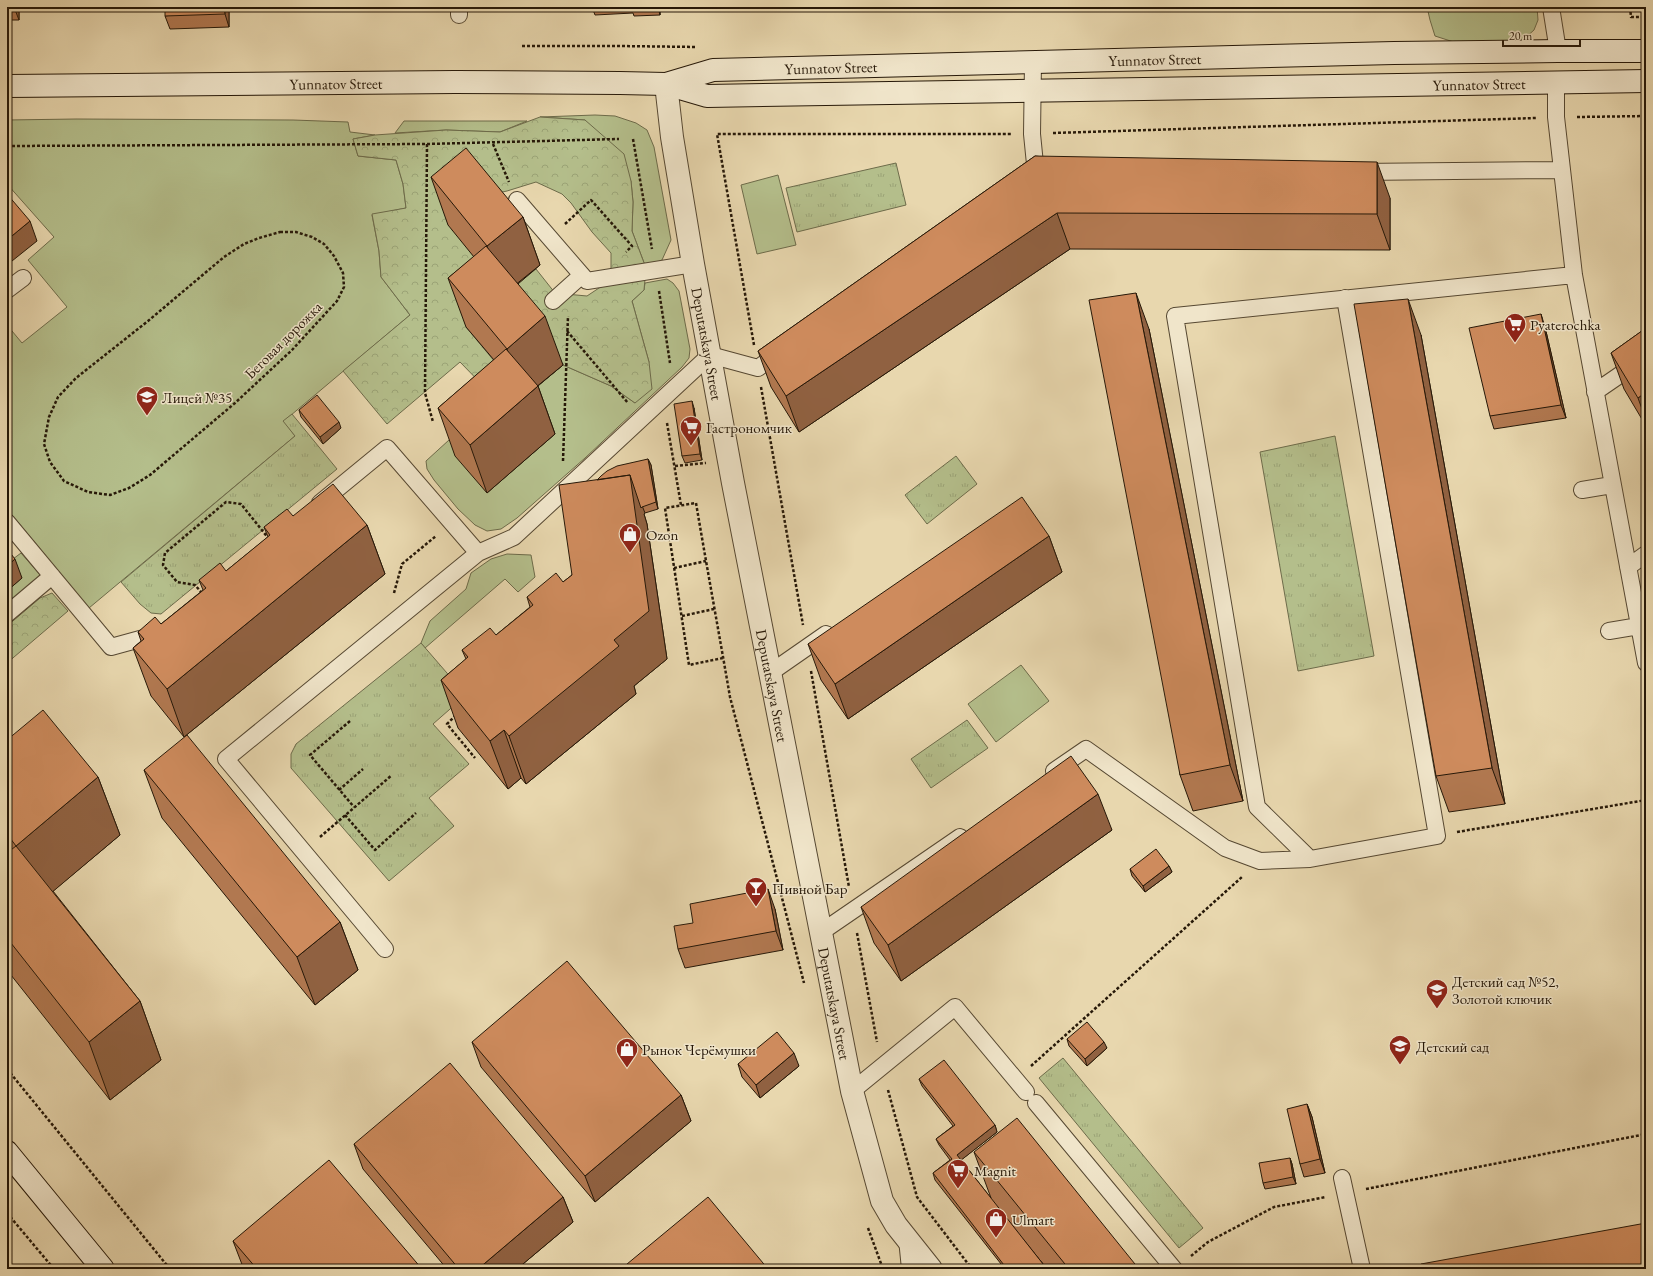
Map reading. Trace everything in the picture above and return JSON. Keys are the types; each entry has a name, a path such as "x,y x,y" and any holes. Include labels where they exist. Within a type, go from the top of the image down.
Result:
{"main road":[{"name":"Yunnatov Street","path":"666,84 713,70 1558,51 1646,52"},
{"name":"Yunnatov Street","path":"7,86 455,82 666,84 707,96 1556,81 1646,81"},
{"name":"Deputatskaya Street","path":"666,84 672,138 710,355 820,933 852,1091 882,1201 896,1225 931,1269"},
{"path":"7,1152 103,1269"}],"lane":[{"path":"1550,7 1558,51"},
{"path":"1033,62 1032,134 1029,178 1052,174"},
{"path":"1556,81 1556,117 1574,275 1646,663"},
{"path":"1347,172 1562,170"},
{"path":"518,200 587,281 694,264"},
{"path":"553,301 582,275"},
{"path":"1310,859 1257,807 1175,316 1574,275"},
{"path":"7,290 23,278"},
{"path":"1040,780 1086,749 1225,848 1260,861 1310,859 1436,836 1345,298"},
{"path":"385,949 226,759 478,553 514,537 710,355 758,368 790,345"},
{"path":"1595,392 1646,357"},
{"path":"309,513 387,448 478,553"},
{"path":"1582,490 1612,485"},
{"path":"7,522 111,646 164,632 176,622"},
{"path":"1628,567 1646,554"},
{"path":"7,614 52,576"},
{"path":"770,673 840,625"},
{"path":"1609,631 1639,626"},
{"path":"820,933 970,830"},
{"path":"852,1091 955,1007 1031,1098 1180,1265"},
{"path":"1344,1186 1362,1269"},
{"path":"907,1239 910,1269"}],"path":[{"path":"1630,7 1632,17 1646,17"},
{"path":"522,46 697,47"},
{"path":"972,1269 917,1197 881,1067 717,134 1032,134 1556,117 1646,116"},
{"path":"7,146 493,144 619,139"},
{"path":"427,144 425,393 433,422"},
{"path":"493,144 518,200"},
{"path":"549,237 591,200 632,246 621,256"},
{"name":"Беговая дорожка","path":"280,232 296,232 312,237 324,244 334,256 343,273 344,287 337,301 292,350 236,403 150,475 129,488 110,495 88,492 64,481 50,462 44,444 49,417 58,397 76,378 148,321 189,285 224,257 244,244 280,232"},
{"path":"562,492 567,331 570,286"},
{"path":"567,331 641,419"},
{"path":"667,420 681,506"},
{"path":"674,466 706,463 705,456"},
{"path":"206,598 195,585 177,582 163,565 165,552 226,502 241,504 273,543"},
{"path":"723,658 689,665 665,508 696,503 730,697"},
{"path":"394,593 402,564 439,533"},
{"path":"674,568 706,561"},
{"path":"682,616 714,609"},
{"path":"458,713 447,724 475,758"},
{"path":"350,721 310,755 354,807"},
{"path":"339,790 363,769"},
{"path":"304,851 392,775"},
{"path":"1436,836 1646,800"},
{"path":"345,815 375,850 416,814"},
{"path":"1016,1079 1260,861"},
{"path":"7,1070 170,1269"},
{"path":"1180,1265 1208,1242 1274,1207 1344,1186 1646,1134"},
{"path":"7,1213 54,1269"}],"green space":[{"path":"1427,7 1537,7 1538,20 1534,30 1524,39 1515,43 1460,44 1435,36"},
{"path":"595,115 615,116 636,123 647,130 654,147 671,240 662,260 646,268 632,231 633,202 631,181 585,120 540,117"},
{"path":"540,117 585,120 624,154 631,181 633,202 632,231 646,268 644,290 632,301 649,362 652,389 635,403 611,386 563,365 506,293 536,269 555,293 587,296 611,280 611,253 562,194 536,182 484,196 504,294 466,327 524,397 495,398 460,362 387,424 343,371 410,315 381,277 379,251 372,214 406,208 403,184 396,160 358,156 353,139 375,135 446,130 500,132"},
{"name":"Лицей №35","path":"7,120 293,120 348,122 350,132 375,135 353,139 358,156 396,160 403,184 406,208 372,215 379,251 381,277 410,315 284,421 295,436 89,608 7,509 7,325 22,343 67,307 28,260 54,237 7,184"},
{"path":"404,121 527,121 500,132 446,130 395,133"},
{"path":"896,163 906,205 797,232 786,188"},
{"path":"778,175 796,245 757,254 741,185"},
{"path":"667,279 673,283 679,291 690,349 689,358 682,367 585,458 517,518 501,529 487,531 475,525 458,509 434,480 427,469 426,461 495,398 524,397 563,365 611,386 635,403 649,362 632,301 644,290 645,283"},
{"path":"292,414 337,469 161,614 151,613 140,604 121,582 295,436 283,421"},
{"path":"1335,436 1374,656 1298,671 1260,452"},
{"path":"956,456 977,484 927,524 905,495"},
{"path":"21,553 42,577 7,606 7,591 22,578 9,562"},
{"path":"507,554 531,555 535,577 518,592 505,579 425,648 421,643 430,621 466,589 471,573 491,559"},
{"path":"52,593 68,611 7,663 7,626 40,598"},
{"path":"421,643 466,695 433,724 469,764 429,798 454,826 389,881 291,768 291,754 296,744"},
{"path":"1021,665 1049,701 996,742 968,704"},
{"path":"967,720 988,748 931,788 911,759"},
{"path":"1063,1058 1203,1228 1179,1248 1039,1078"}],"building":[{"path":"165,7 224,7 225,14 165,16"},
{"path":"631,7 658,7 658,8 632,10"},
{"path":"466,148 523,217 487,246 431,177"},
{"path":"1035,156 1377,162 1377,214 1057,213 786,396 758,351"},
{"path":"7,194 30,221 7,240"},
{"path":"486,246 545,316 507,349 448,278"},
{"path":"1136,293 1230,765 1180,775 1089,300"},
{"path":"1408,299 1492,768 1436,776 1354,304"},
{"path":"1541,314 1561,405 1490,416 1469,328"},
{"path":"1646,328 1646,392 1638,398 1611,353"},
{"path":"506,349 538,386 470,445 438,408"},
{"path":"317,395 339,422 320,437 299,410"},
{"name":"Гастрономчик","path":"692,401 700,454 682,456 674,404"},
{"path":"648,459 656,502 641,508 630,475 597,480 607,471 617,466"},
{"path":"630,475 649,611 614,640 619,646 509,736 504,730 490,741 441,680 468,657 462,650 490,628 496,635 533,605 527,597 556,573 563,582 572,575 559,485"},
{"path":"333,484 367,525 167,689 133,648 144,639 138,632 155,617 161,624 206,588 199,580 220,563 226,571 270,535 264,527 287,509 293,516"},
{"path":"1022,497 1049,536 835,684 808,644"},
{"path":"7,549 15,559 7,566"},
{"path":"43,710 98,777 16,846 7,834 7,740"},
{"path":"187,735 340,922 297,957 144,770"},
{"path":"1071,756 1098,794 888,945 861,907"},
{"path":"16,846 140,1001 89,1042 7,938 7,853"},
{"path":"1156,849 1169,866 1143,886 1130,869"},
{"path":"768,889 776,931 678,949 674,926 693,923 690,904"},
{"path":"567,961 681,1095 585,1176 472,1042"},
{"path":"1087,1022 1104,1042 1085,1059 1067,1039"},
{"path":"777,1032 794,1053 756,1085 738,1064"},
{"path":"944,1060 995,1125 957,1155 1047,1269 1007,1269 933,1173 952,1159 936,1139 955,1125 919,1079"},
{"path":"450,1063 563,1197 478,1269 459,1269 354,1144"},
{"path":"1307,1104 1320,1159 1300,1164 1287,1109"},
{"path":"1017,1118 1139,1269 1069,1269 974,1152"},
{"path":"1290,1158 1293,1177 1263,1183 1259,1163"},
{"path":"329,1160 422,1269 257,1269 233,1241"},
{"path":"708,1197 768,1269 621,1269"},
{"path":"1646,1223 1646,1269 1416,1269 1421,1264"}],"place":[{"name":"Pyaterochka","path":"1515,344"},
{"name":"Лицей №35","path":"147,416"},
{"name":"Гастрономчик","path":"691,446"},
{"name":"Ozon","path":"630,554"},
{"name":"Пивной Бар","path":"756,908"},
{"name":"Детский сад №52, Золотой ключик","path":"1437,1010"},
{"name":"Детский сад","path":"1400,1066"},
{"name":"Рынок Черёмушки","path":"627,1068"},
{"name":"Magnit","path":"958,1190"},
{"name":"Ulmart","path":"996,1238"}]}
